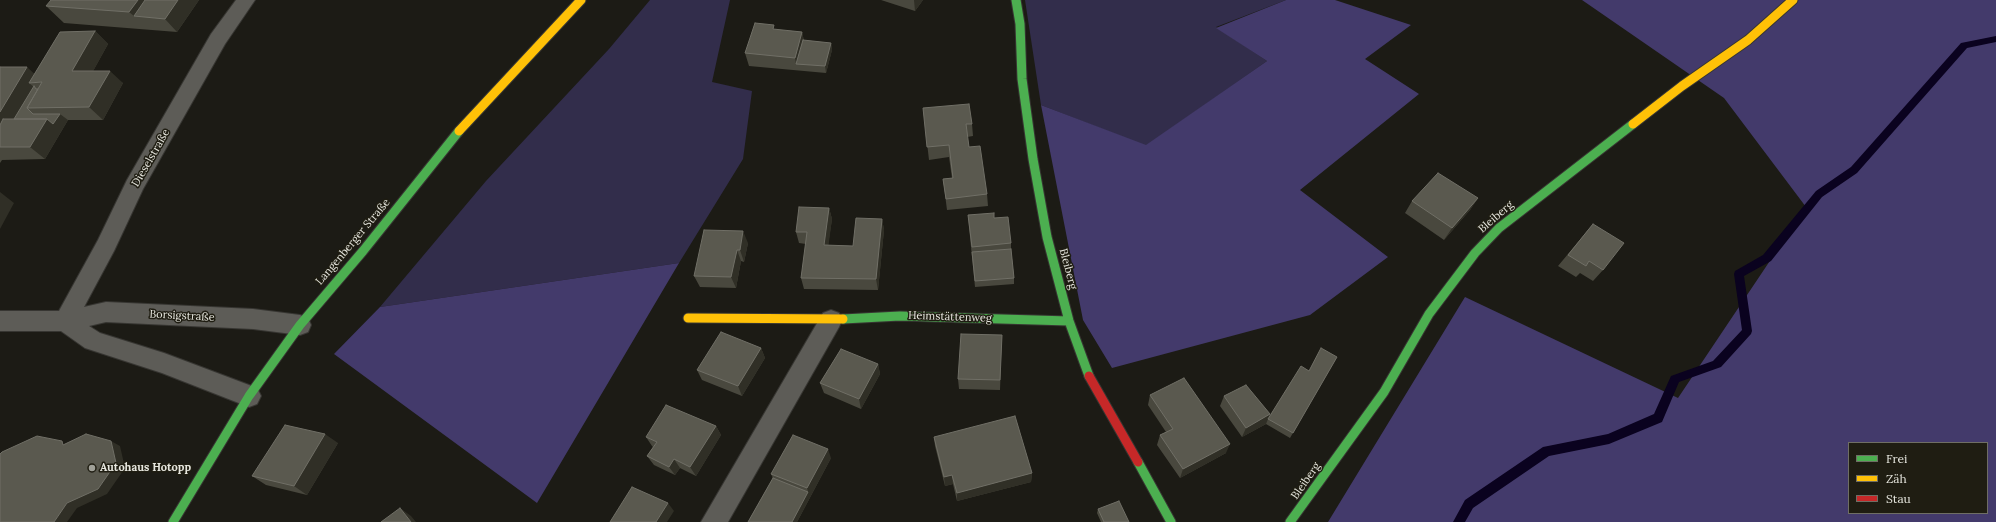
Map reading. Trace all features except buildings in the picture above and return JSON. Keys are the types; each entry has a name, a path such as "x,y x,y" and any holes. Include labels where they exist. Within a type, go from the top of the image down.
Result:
{"street":[{"name":"Dieselstraße","path":"64,321 106,245 134,186 218,39 246,0"},
{"name":"Langenberger Straße","path":"173,522 249,396 300,325 363,251 473,114 581,0"},
{"name":"Bleiberg","path":"1016,0 1020,24 1022,79 1033,159 1047,237 1069,321 1089,375 1171,522"},
{"name":"Bleiberg","path":"1290,522 1384,392 1429,314 1475,252 1499,228 1682,86 1748,40 1793,0"},
{"name":"Borsigstraße","path":"0,321 64,321 106,312 253,319 300,325"},
{"name":"Heimstättenweg","path":"688,318 831,320 900,316 1069,321"},
{"path":"714,522 831,320"},
{"path":"64,321 93,341 164,363 249,396"}],"shaded area":[{"path":"650,0 730,0 712,82 752,91 743,159 679,263 380,307 486,181 609,49"},
{"path":"1025,0 1286,0 1216,27 1267,61 1146,146 1041,105"},
{"path":"1286,0 1335,0 1411,25 1365,59 1419,94 1300,190 1388,257 1310,315 1112,368 1083,320 1041,105 1146,145 1267,61 1216,28"},
{"path":"1582,0 1996,0 1996,522 1328,522 1465,297 1678,398 1806,207 1724,98"},
{"path":"679,263 537,503 334,354 380,307"}],"waterway":[{"path":"1459,522 1469,504 1547,451 1609,439 1658,418 1675,379 1717,364 1747,331 1739,274 1767,258 1819,194 1854,170 1964,45 1996,39"}],"traffic: fast":[{"path":"1016,0 1020,24 1022,79 1033,159 1047,237 1069,321 1089,376"},
{"path":"1290,522 1384,392 1429,314 1475,253 1499,228 1633,124"},
{"path":"173,522 249,396 300,325 363,251 459,131"},
{"path":"843,319 900,316 1069,321"},
{"path":"1138,462 1171,522"}],"traffic: slow":[{"path":"459,131 473,114 581,0"},
{"path":"1633,124 1682,86 1748,40 1793,0"},
{"path":"688,318 843,319"}],"traffic: jam":[{"path":"1089,376 1138,462"}],"place":[{"name":"Autohaus Hotopp","path":"92,468"}]}
